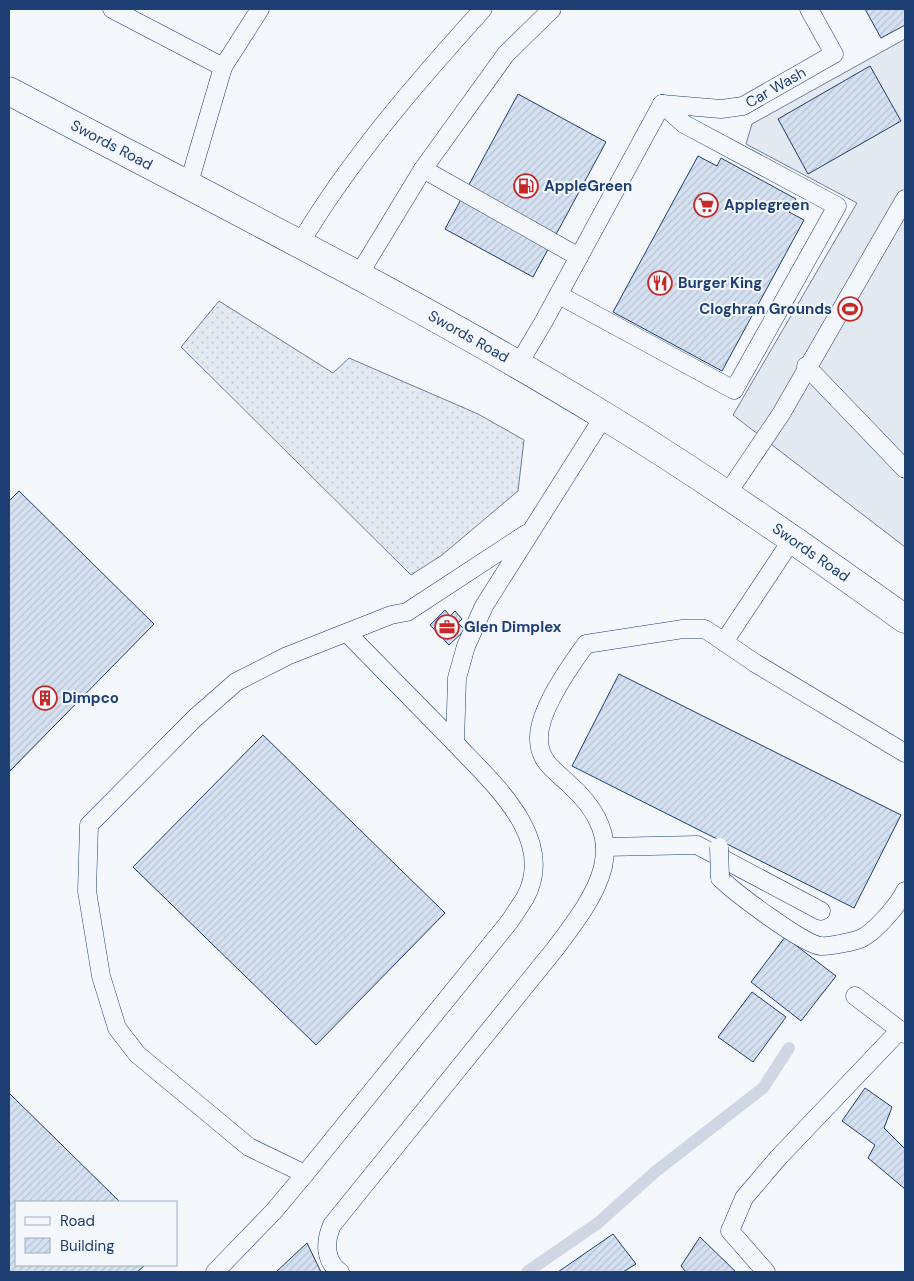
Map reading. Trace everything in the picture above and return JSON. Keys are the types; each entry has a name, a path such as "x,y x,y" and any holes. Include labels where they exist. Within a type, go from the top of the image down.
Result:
{"main road":[{"name":"Swords Road","path":"9,91 358,276 518,365 604,416 727,494 793,538 905,619"}],"lane":[{"path":"112,9 223,67"},
{"path":"188,186 223,67 260,9"},
{"path":"299,245 323,204 351,166 483,9"},
{"path":"358,276 423,168 506,54 552,9"},
{"name":"Car Wash","path":"662,104 721,109 743,106 834,54 809,9"},
{"path":"518,365 662,104 684,124 837,206 734,390 558,295"},
{"path":"423,168 579,257"},
{"path":"727,494 780,414 806,366 905,198"},
{"path":"806,366 905,469"},
{"path":"455,743 457,678 466,646 484,606 604,416"},
{"path":"305,1174 248,1147 137,1054 117,1028 101,976 87,890 89,825 195,718 236,682 287,656 391,615 407,612 530,532"},
{"path":"724,642 793,538"},
{"path":"340,1272 335,1268 326,1248 332,1225 575,922 589,901 601,877 606,847 592,808 581,794 547,766 538,738 549,703 560,682 586,644 601,640 695,628 705,629 905,753"},
{"path":"215,1272 274,1211 510,921 525,898 533,873 533,856 522,822 512,804 347,633"},
{"path":"720,844 720,878 735,893 793,932 820,946 862,939 899,904 905,890"},
{"path":"606,847 697,845 821,910"},
{"path":"766,1272 730,1231 744,1198 778,1158 903,1032 855,996"}],"shaded area":[{"name":"Cloghran Grounds","path":"905,39 905,547 733,415 857,203 746,144 752,124"},
{"path":"219,301 333,373 349,358 478,414 524,440 518,491 442,555 411,575 181,347"}],"building":[{"path":"865,9 905,9 905,25 881,38"},
{"path":"870,66 901,121 808,174 778,119"},
{"path":"518,94 606,142 533,277 445,229"},
{"path":"698,156 717,166 721,158 796,199 789,212 804,220 722,371 613,312"},
{"name":"Dimpco","path":"19,491 154,624 9,772 9,501"},
{"name":"Glen Dimplex","path":"445,610 450,616 455,611 462,619 458,623 465,630 449,645 430,625"},
{"path":"619,674 901,815 854,908 572,766"},
{"path":"263,735 445,913 316,1045 133,867"},
{"path":"785,937 836,976 801,1021 751,982"},
{"path":"752,992 786,1017 753,1062 718,1037"},
{"path":"865,1088 892,1107 884,1128 905,1149 905,1189 868,1158 875,1145 842,1121"},
{"path":"9,1093 119,1201 15,1201 15,1266 144,1266 137,1272 9,1272"},
{"path":"613,1234 636,1264 623,1272 558,1272"},
{"path":"700,1237 736,1272 686,1272 681,1266"},
{"path":"307,1243 321,1272 276,1272"}],"waterway":[{"path":"527,1272 598,1223 655,1172 763,1088 789,1048"}],"place":[{"name":"AppleGreen","path":"526,186"},
{"name":"Applegreen","path":"706,205"},
{"name":"Burger King","path":"660,283"},
{"name":"Cloghran Grounds","path":"850,309"},
{"name":"Glen Dimplex","path":"447,627"},
{"name":"Dimpco","path":"45,698"}]}
